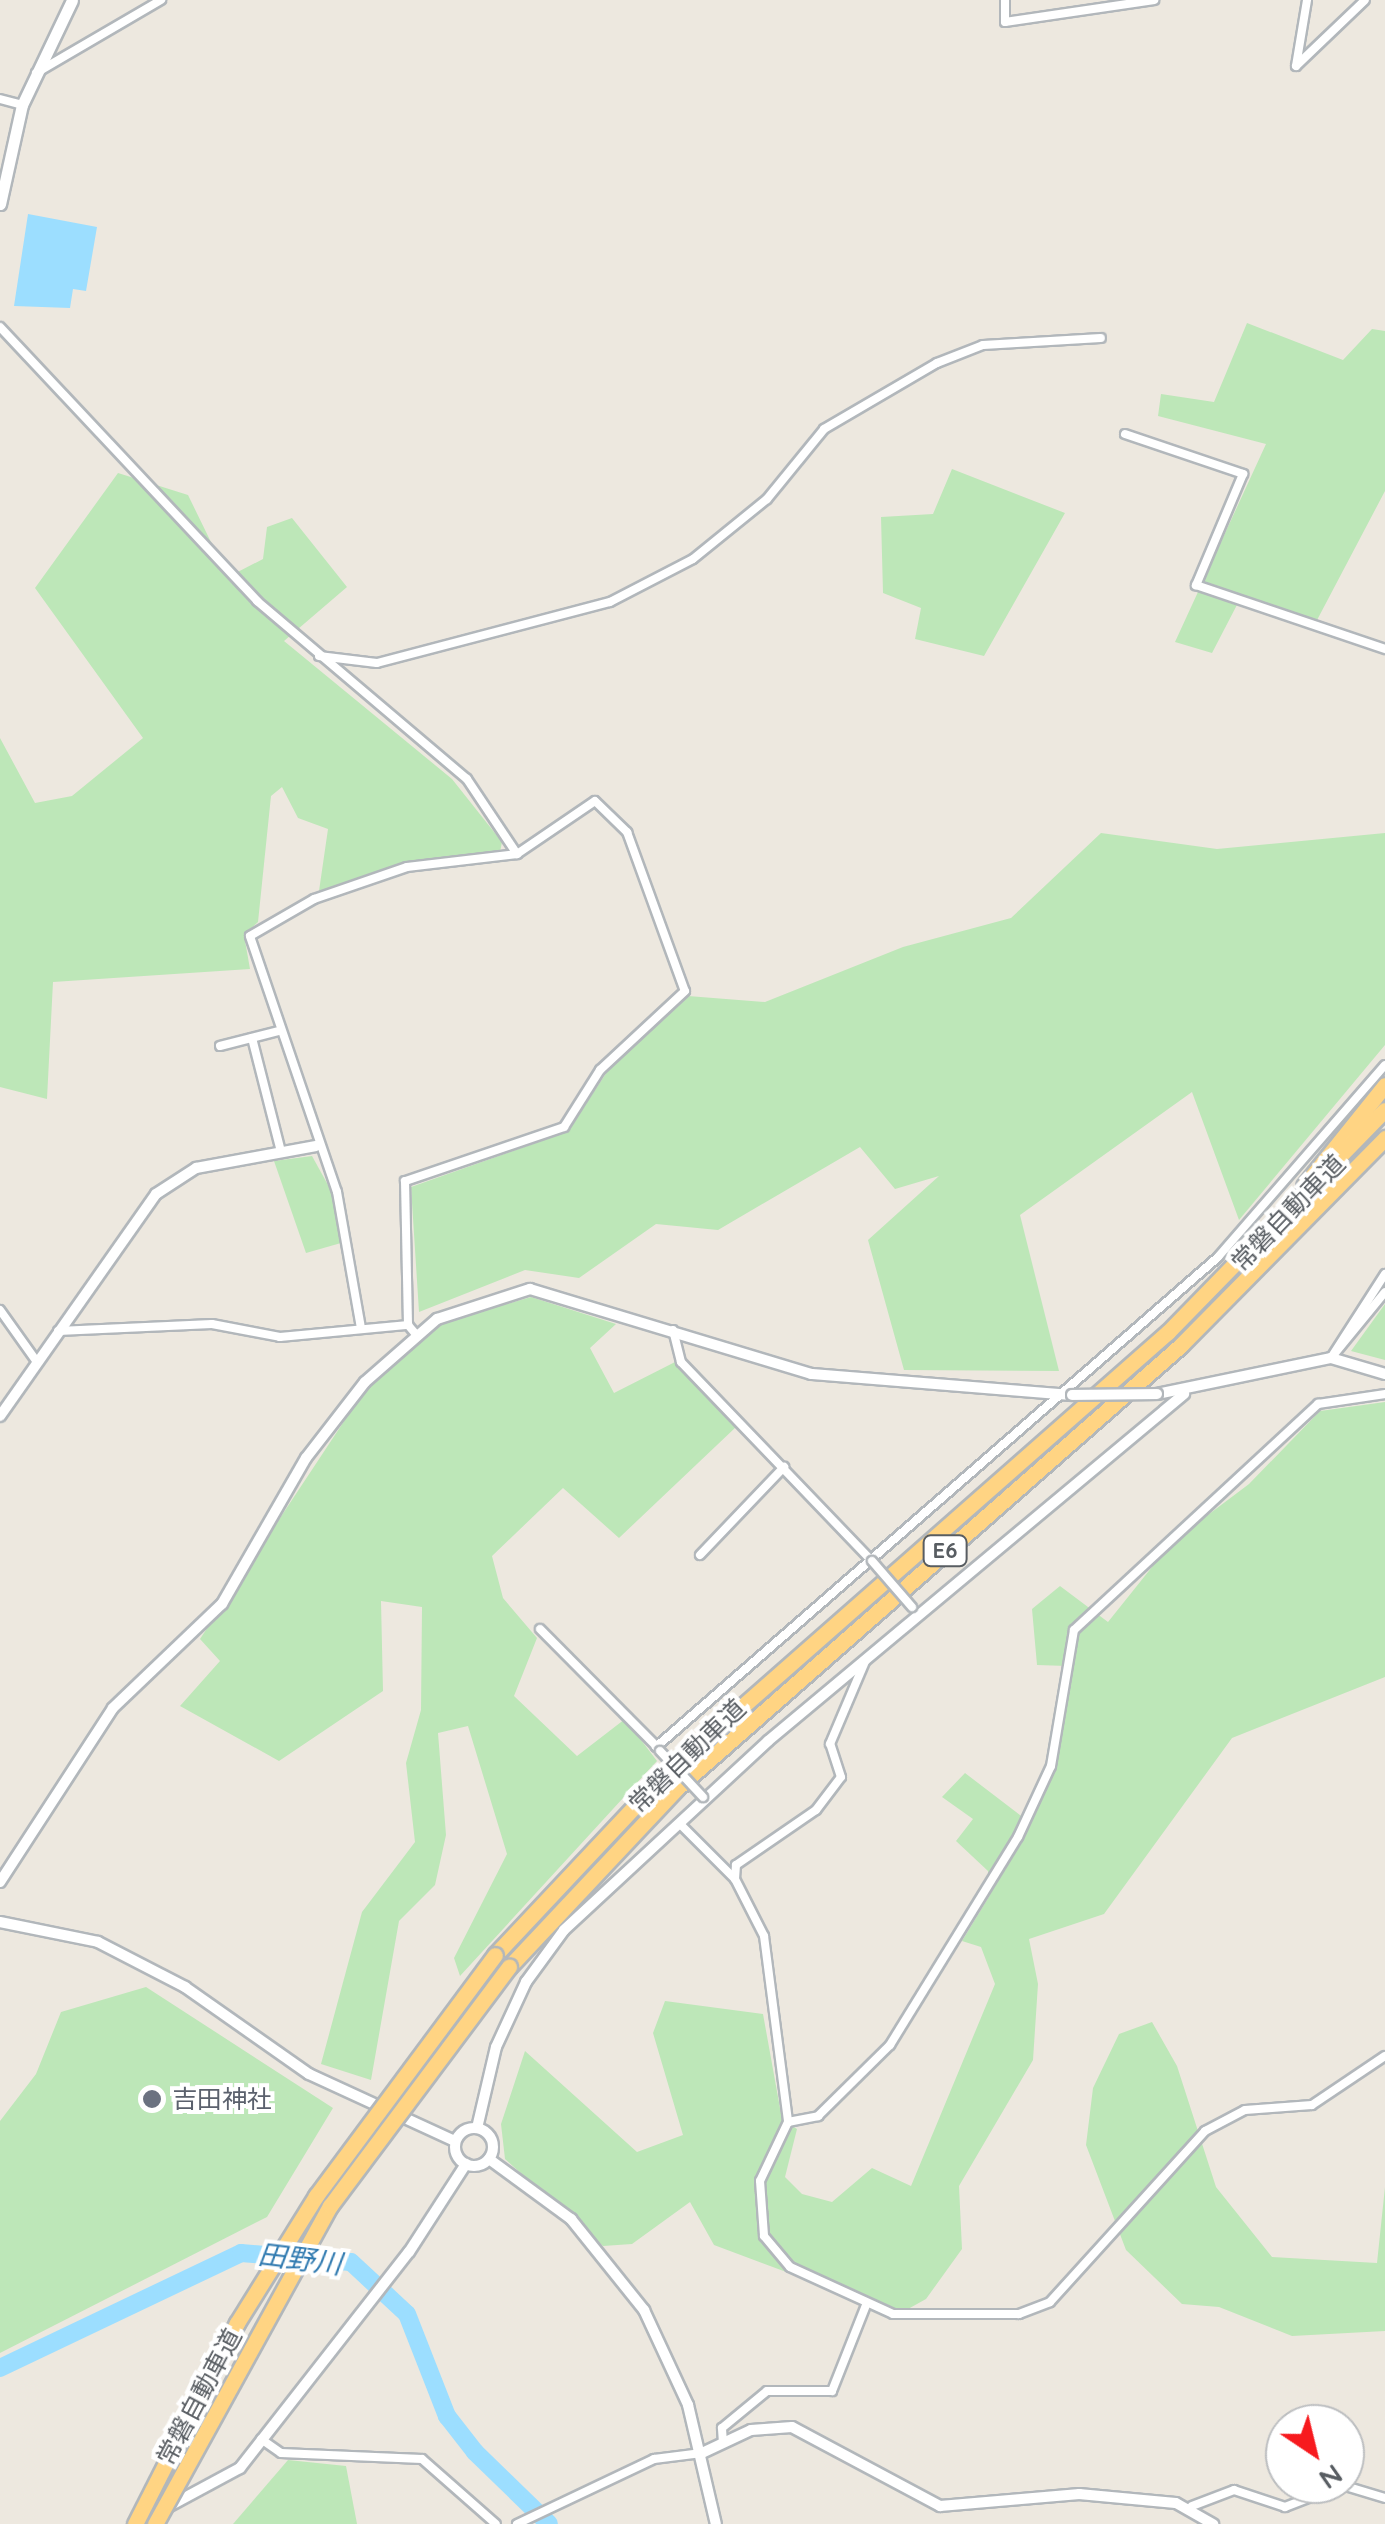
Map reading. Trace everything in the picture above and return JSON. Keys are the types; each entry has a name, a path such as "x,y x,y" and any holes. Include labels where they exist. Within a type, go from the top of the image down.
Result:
{"highway":[{"path":"1241,1262 1385,1085"},
{"name":"常磐自動車道","path":"135,2524 238,2323 316,2196 495,1955 736,1708 1241,1262 1385,1110"},
{"name":"常磐自動車道","path":"156,2524 330,2206 509,1967 676,1788 1181,1345 1385,1138"}],"main road":[{"path":"0,204 22,105 72,0"}],"street":[{"path":"34,73 161,0"},
{"path":"1004,0 1005,22 1154,0"},
{"path":"1307,0 1296,66 1364,0"},
{"path":"0,99 22,105"},
{"path":"0,327 319,656 467,779 517,854"},
{"path":"319,656 377,663 610,602 693,559 767,498 824,429 937,363 983,344 1100,338"},
{"path":"1125,434 1243,474 1196,585 1385,649"},
{"path":"0,1882 89,1739 222,1604 306,1458 411,1329 405,1181 564,1127 600,1070 684,991 627,832 594,801 517,854 406,867 266,922 250,936 250,950 316,1146 337,1192 361,1328"},
{"path":"220,1046 280,1032"},
{"path":"252,1038 281,1152"},
{"path":"658,1749 1049,1396 1218,1257 1385,1065"},
{"path":"0,1416 156,1194 196,1168 316,1146"},
{"path":"1331,1358 1385,1274"},
{"path":"58,1331 212,1324 280,1338 361,1328 411,1329 530,1289 811,1374 1049,1396 1184,1394 1331,1358 1385,1374"},
{"path":"1331,1358 1385,1292"},
{"path":"0,1310 37,1362"},
{"path":"673,1330 682,1362 784,1466 915,1611"},
{"path":"455,2141 478,2128 496,2048 526,1982 564,1930 915,1611 1184,1394"},
{"path":"788,2122 804,2124 828,2108 890,2045 1018,1838 1051,1766 1074,1630 1318,1404 1385,1394"},
{"path":"700,1555 784,1466"},
{"path":"540,1630 705,1799"},
{"path":"735,1880 736,1865 834,1790 841,1777 830,1744 866,1659"},
{"path":"681,1825 735,1880 764,1936 788,2122 760,2182 764,2236 790,2266 866,2305 908,2318 1019,2314 1050,2302 1204,2131 1246,2110 1312,2105 1385,2056"},
{"path":"0,1922 98,1942 185,1987 309,2074 455,2141 466,2164"},
{"path":"478,2128 493,2143 489,2159"},
{"path":"135,2524 240,2468 402,2262 466,2164 489,2159"},
{"path":"489,2159 608,2260 670,2362 702,2453 716,2524"},
{"path":"723,2443 722,2428 767,2391 832,2392 866,2305"},
{"path":"516,2524 654,2459 702,2453 751,2430 806,2431 940,2506 1053,2493 1192,2506 1234,2490 1285,2507 1342,2485 1385,2498"},
{"path":"261,2440 281,2453 422,2459 496,2524"},
{"path":"1192,2506 1213,2524"}],"green space":[{"path":"1247,323 1343,360 1372,329 1385,331 1385,491 1316,622 1239,601 1212,653 1175,642 1266,444 1158,416 1161,394 1214,402"},
{"path":"952,469 1065,513 984,656 915,639 921,608 883,593 881,517 933,514"},
{"path":"118,473 188,495 228,577 263,559 267,527 292,518 347,587 284,641 452,779 502,842 500,852 405,863 319,891 328,829 298,818 282,787 271,796 258,922 244,935 250,969 53,982 47,1099 0,1087 0,738 35,803 72,796 143,738 35,588"},
{"path":"1101,833 1217,849 1385,833 1385,1045 1239,1220 1192,1092 1020,1215 1059,1371 904,1370 868,1240 939,1176 895,1189 860,1147 718,1230 656,1224 579,1278 525,1270 419,1312 411,1187 567,1132 607,1072 688,996 765,1002 903,947 1011,918"},
{"path":"312,1156 333,1194 341,1243 306,1253 274,1161"},
{"path":"531,1297 616,1324 590,1348 614,1393 679,1360 736,1427 619,1538 563,1488 492,1556 503,1598 537,1638 514,1696 577,1756 625,1719 657,1761 460,1976 454,1958 507,1854 468,1726 438,1733 446,1835 435,1885 399,1921 371,2080 321,2064 362,1912 415,1842 406,1763 421,1710 422,1607 381,1601 383,1691 279,1761 180,1706 220,1661 200,1639 368,1385 441,1323"},
{"path":"1385,1304 1385,1360 1351,1351"},
{"path":"1385,1402 1385,1677 1232,1738 1104,1914 1029,1939 1038,1984 1033,2060 959,2186 962,2249 926,2299 899,2314 714,2245 690,2202 632,2244 603,2246 505,2159 501,2124 525,2051 637,2152 683,2135 653,2033 665,2001 763,2014 782,2119 797,2129 785,2177 802,2194 832,2202 872,2168 911,2186 995,1984 981,1947 962,1941 990,1895 988,1871 956,1841 973,1819 942,1797 965,1773 1029,1822 1056,1767 1067,1666 1037,1665 1032,1609 1060,1586 1108,1622 1172,1542 1249,1484 1320,1411"},
{"path":"146,1987 333,2108 267,2217 0,2353 0,2121 36,2074 61,2012"},
{"path":"1152,2022 1177,2066 1216,2187 1272,2257 1377,2263 1385,2187 1385,2331 1292,2336 1219,2307 1182,2304 1126,2250 1086,2145 1093,2088 1119,2034"},
{"path":"288,2460 346,2466 357,2524 233,2524"}],"water":[{"path":"28,214 97,227 86,291 73,289 70,308 14,306"}],"waterway":[{"name":"田野川","path":"0,2368 241,2253 351,2262 407,2314 447,2416 475,2452 549,2524"}],"place":[{"name":"吉田神社","path":"152,2099"}]}
